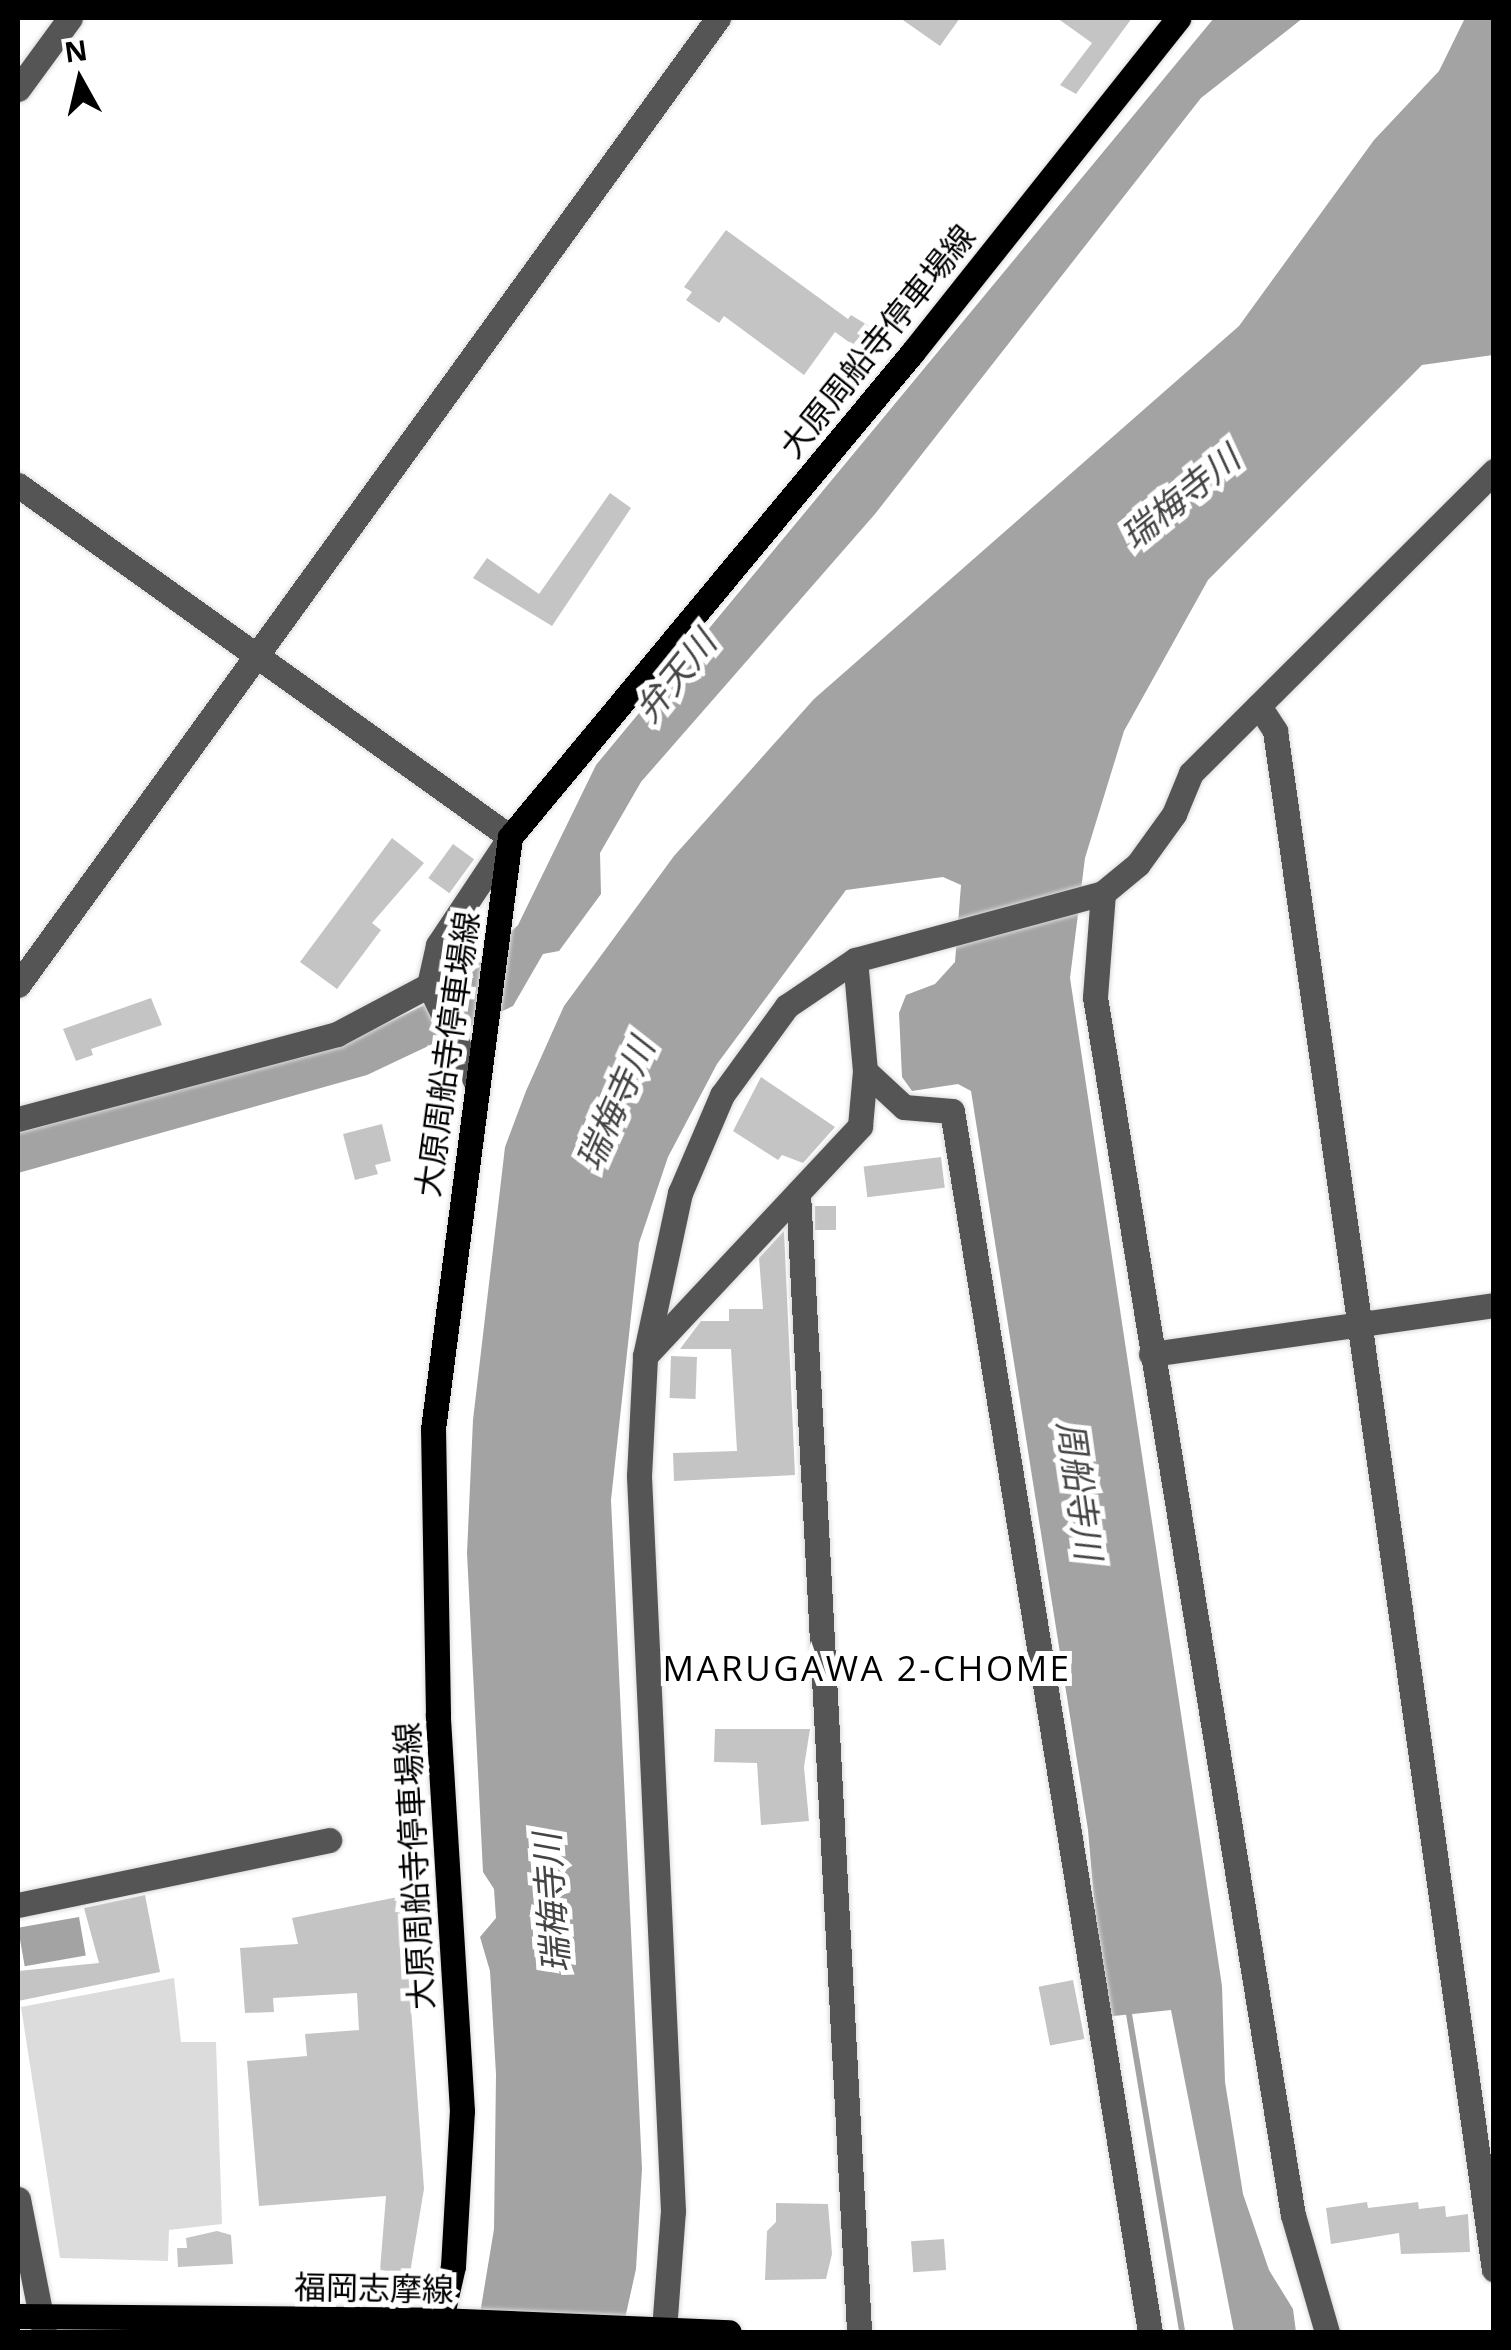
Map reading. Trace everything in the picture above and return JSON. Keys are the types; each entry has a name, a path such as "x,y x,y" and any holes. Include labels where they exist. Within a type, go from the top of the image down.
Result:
{"main road":[{"name":"大原周船寺停車場線","path":"438,2326 454,2266 462,2112 437,1694 433,1430 475,1080 510,836 912,353 1178,18"},
{"name":"福岡志摩線","path":"34,2321 730,2332"}],"street":[{"path":"18,90 70,18"},
{"path":"18,985 252,656 718,18"},
{"path":"664,2330 673,2211 639,1476 645,1356 680,1193 722,1096 787,1006 854,960 1103,893 1138,864 1174,814 1192,773 1485,480 1494,508"},
{"path":"18,485 252,656 510,836 438,946 430,985 454,1046 475,1080"},
{"path":"1259,706 1276,731 1357,1327 1494,2269"},
{"path":"1103,893 1095,997 1292,2214 1328,2332"},
{"path":"645,1356 860,1126 865,1071 854,960"},
{"path":"18,1119 336,1034 430,985"},
{"path":"865,1071 904,1107 952,1110 1150,2332"},
{"path":"798,1192 859,2332"},
{"path":"1151,1354 1494,1305"},
{"path":"18,1905 329,1840"},
{"path":"18,2200 34,2321"}],"shaded area":[{"path":"174,1978 181,2042 216,2042 222,2224 169,2230 168,2261 60,2258 21,2007"}],"water":[{"name":"弁天川","path":"1214,18 1303,18 1201,98 875,514 641,782 600,853 601,894 559,951 543,954 513,1006 367,1075 18,1173 18,1133 349,1041 447,994 518,925 596,765"},
{"path":"1465,18 1493,18 1493,355 1422,365 1208,580 1124,731 1085,858 1070,978 1222,1986 1225,2082 1243,2194 1269,2270 1293,2309 1296,2332 1234,2332 1171,2010 1104,2017 1088,1830 971,1091 958,1084 912,1091 902,1077 899,1013 906,995 935,984 955,962 961,885 943,877 846,890 717,1064 668,1157 639,1243 611,1500 642,2169 636,2269 622,2332 477,2332 494,2229 496,2074 490,1971 480,1937 496,1918 494,1889 483,1872 467,1553 473,1420 505,1147 526,1091 564,1006 674,856 814,699 1239,326 1374,140 1439,71"},
{"path":"79,1917 86,1955 25,1966 18,1928"}],"building":[{"path":"900,18 960,18 940,46"},
{"path":"1057,18 1132,18 1076,94 1060,85 1092,43"},
{"path":"726,230 848,319 851,315 869,326 857,348 835,332 804,375 724,316 719,323 686,300 692,292 684,287"},
{"path":"610,493 631,508 552,626 473,578 487,558 539,594"},
{"path":"392,838 424,863 372,923 381,930 337,989 300,962"},
{"path":"453,844 474,859 449,893 428,878"},
{"path":"151,998 162,1025 91,1049 93,1055 76,1061 63,1029"},
{"path":"761,1077 835,1127 803,1163 782,1155 778,1160 733,1131"},
{"path":"382,1124 391,1161 375,1165 378,1174 355,1180 343,1134"},
{"path":"941,1157 945,1188 867,1197 864,1167"},
{"path":"815,1206 836,1206 836,1230 815,1230"},
{"path":"784,1231 795,1475 674,1481 673,1453 737,1451 731,1349 680,1349 701,1321 729,1321 729,1309 763,1309 759,1258"},
{"path":"671,1356 697,1357 696,1399 670,1398"},
{"path":"715,1729 810,1729 804,1767 809,1821 761,1825 757,1763 714,1762"},
{"path":"145,1895 160,1972 18,2001 18,1971 99,1963 84,1908"},
{"path":"403,1896 424,2189 410,2273 380,2270 386,2196 259,2206 247,2061 307,2056 305,2034 359,2030 357,1993 273,1998 274,2012 245,2013 240,1948 298,1944 292,1918"},
{"path":"1073,1980 1084,2039 1050,2046 1039,1987"},
{"path":"1367,2202 1368,2208 1418,2202 1419,2209 1445,2206 1446,2217 1468,2214 1470,2252 1401,2254 1399,2233 1331,2244 1326,2208"},
{"path":"776,2203 828,2204 832,2254 826,2279 765,2280 767,2231 776,2222"},
{"path":"217,2231 231,2235 233,2264 178,2267 177,2248 187,2248 186,2238"},
{"path":"944,2239 946,2270 913,2272 911,2241"}],"waterway":[{"path":"1128,2008 1182,2332"}],"district":[{"name":"MARUGAWA 2-CHOME","path":"867,1668"}],"water label":[{"name":"瑞梅寺川","path":"1180,497"},
{"name":"瑞梅寺川","path":"615,1104"},
{"name":"周船寺川","path":"1080,1490"},
{"name":"瑞梅寺川","path":"551,1903"}]}
